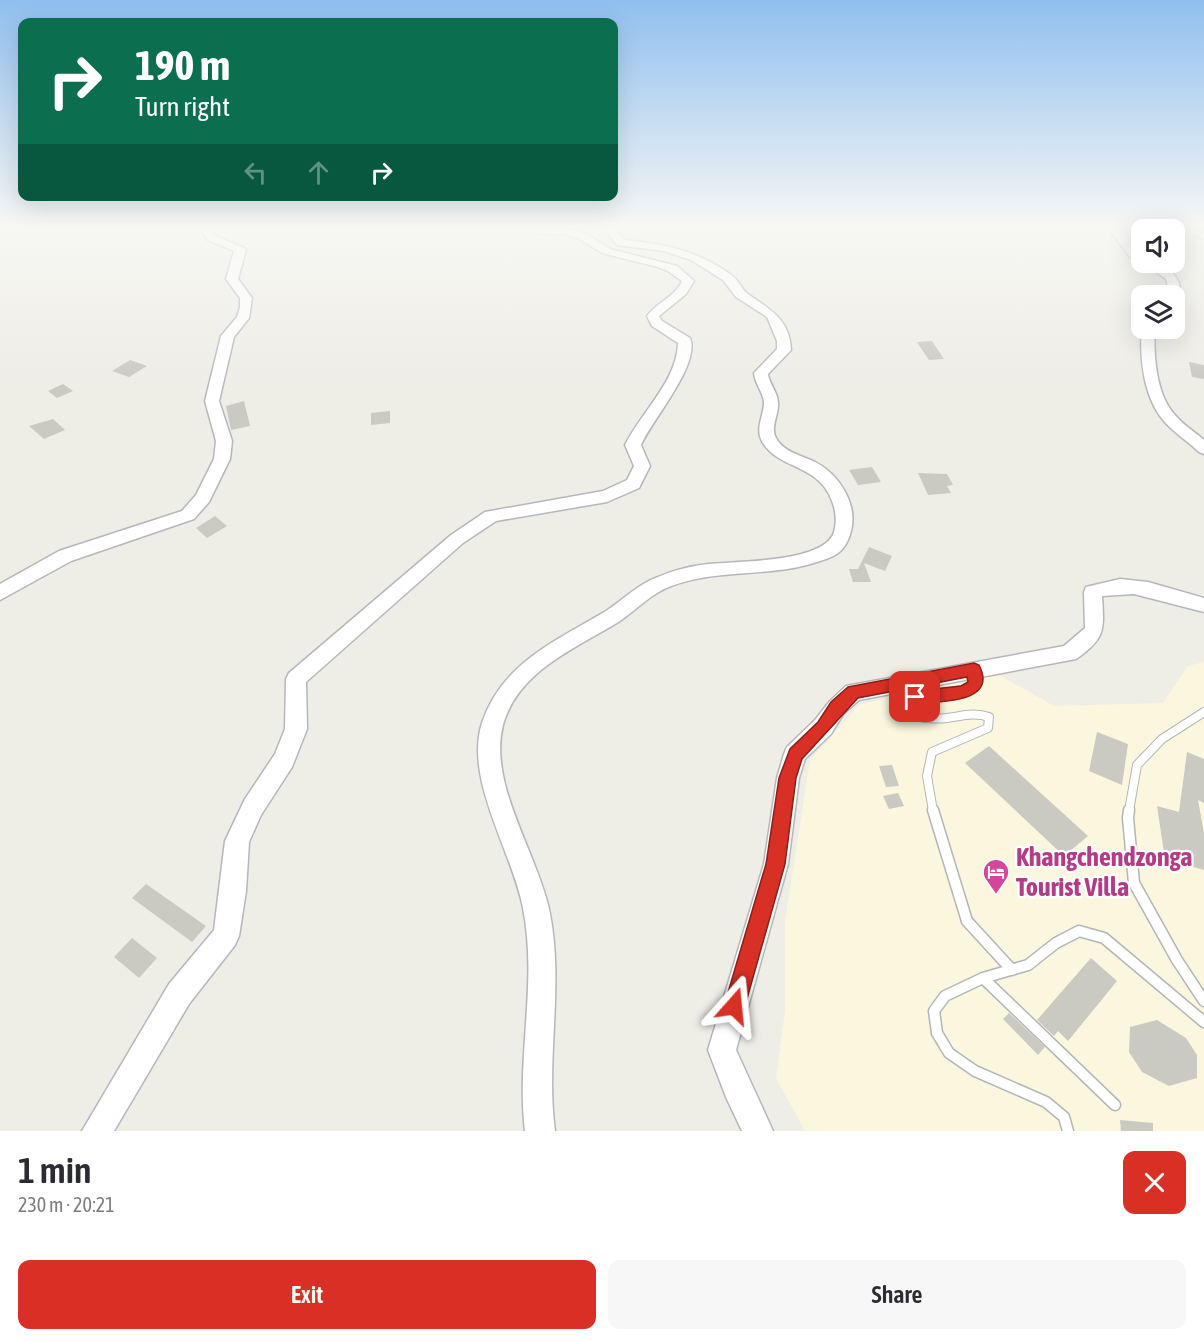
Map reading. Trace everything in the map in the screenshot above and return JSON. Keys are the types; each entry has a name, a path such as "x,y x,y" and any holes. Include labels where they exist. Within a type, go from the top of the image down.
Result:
{"street":[{"path":"0,593 65,556 188,515 203,498 222,459 224,441 212,400 228,336 243,318 246,307 246,298 232,278"},
{"path":"97,1131 179,994 226,936 237,842 253,807 284,760 297,729 296,679 457,539 491,516 607,496 633,484 642,466 633,445 639,429 672,382 687,352 685,341 657,323 653,316 657,310 681,292 688,281 686,278"},
{"path":"540,1131 536,1110 542,1022 543,957 538,916 526,873 498,802 490,771 488,751 493,724 505,695 530,665 560,645 610,618 664,581 693,573 795,560 826,553 839,542 844,527 845,514 839,498 823,475 814,467 787,456 771,443 766,435 771,399 760,382 760,373 784,350 784,341 772,315 746,300 728,278"},
{"path":"1149,339 1149,353 1162,408 1167,417 1204,449"},
{"path":"758,1131 736,1087 722,1050 776,864 788,778 795,754 823,727 837,707 853,692 1070,653 1089,641 1096,626 1093,592 1104,587 1124,585 1204,605"}],"lane":[{"path":"974,669 976,685 963,692 915,697 898,702 896,710 917,718 946,718 977,712 989,717 988,728 932,752 927,776 934,814 967,921 1012,970"},
{"path":"1204,712 1162,739 1137,765 1128,818 1134,883 1177,960 1204,1001"},
{"path":"1068,1131 1064,1117 1046,1102 975,1071 949,1053 937,1033 934,1011 945,996 982,978 1028,965 1056,943 1079,931 1104,938 1204,1022"},
{"path":"982,978 1115,1105"}],"shaded area":[{"name":"Khangchendzonga Tourist Villa","path":"1204,662 1204,1131 805,1131 776,1078 785,1010 785,921 810,760 859,705 959,680 999,675 1054,706 1163,703 1188,666"}],"building":[{"path":"932,341 944,359 929,360 917,342"},
{"path":"130,360 147,366 129,377 112,371"},
{"path":"1189,362 1204,365 1204,379 1192,377"},
{"path":"63,384 73,391 57,398 48,391"},
{"path":"244,401 250,426 231,430 226,406"},
{"path":"390,411 390,423 371,425 371,413"},
{"path":"53,419 65,430 44,439 29,426"},
{"path":"872,467 881,482 858,485 849,470"},
{"path":"918,473 947,474 953,485 947,486 951,493 928,495"},
{"path":"215,516 227,526 207,538 196,528"},
{"path":"869,547 892,556 885,571 864,563 871,582 853,582 849,569 858,569"},
{"path":"1097,732 1128,744 1122,785 1089,771"},
{"path":"989,746 1088,836 1064,856 965,763"},
{"path":"1187,752 1204,759 1204,803 1198,800 1204,833 1204,870 1165,859 1157,806 1179,812"},
{"path":"892,765 899,786 886,787 879,766"},
{"path":"898,793 904,806 889,809 883,796"},
{"path":"146,884 206,926 192,942 132,898"},
{"path":"132,938 157,958 139,978 114,957"},
{"path":"1091,958 1117,981 1068,1041 1058,1031 1054,1036 1037,1020"},
{"path":"1009,1013 1045,1047 1038,1055 1003,1019"},
{"path":"1157,1020 1186,1038 1197,1055 1197,1078 1169,1086 1142,1072 1129,1052 1130,1027"},
{"path":"1120,1120 1153,1123 1153,1131 1121,1131"}],"place":[{"name":"Khangchendzonga Tourist Villa","path":"996,895"}],"route":[{"path":"734,1006 757,935 776,864 788,778 795,754 810,741 837,707 853,692 974,669 976,685 963,692 915,697"}]}
